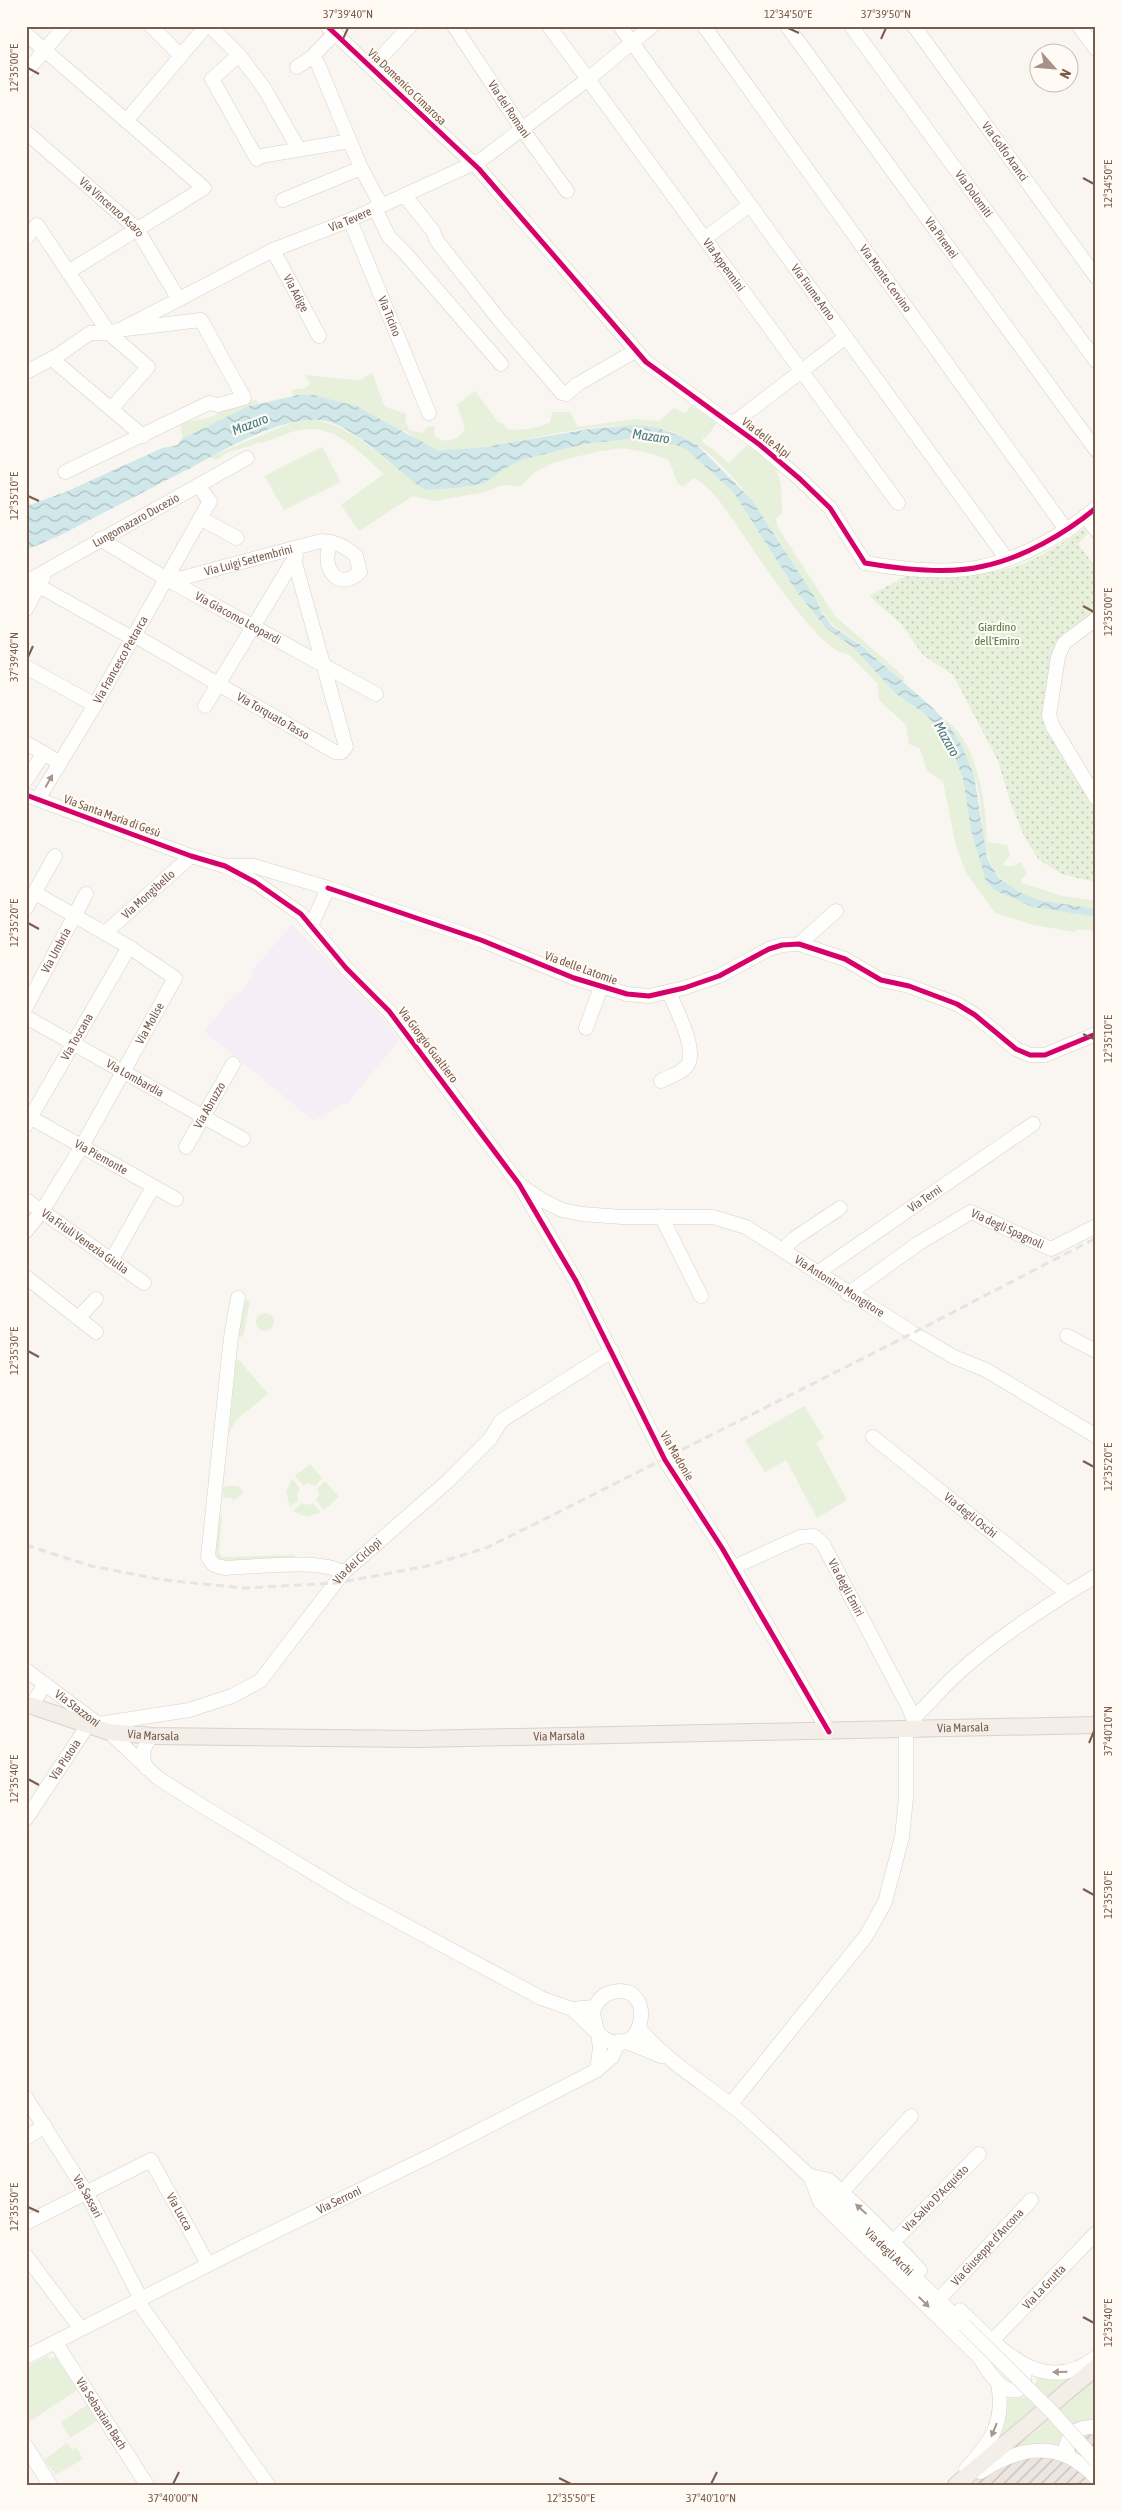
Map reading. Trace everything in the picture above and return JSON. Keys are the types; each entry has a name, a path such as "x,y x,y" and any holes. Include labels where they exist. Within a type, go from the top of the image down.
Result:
{"main road":[{"name":"Via Marsala","path":"28,1705 96,1727 152,1736 419,1739 829,1732 911,1726 1096,1725"},
{"path":"954,2485 1096,2367"}],"street":[{"path":"26,72 65,26"},
{"path":"151,26 181,56"},
{"path":"126,120 208,26 239,55 264,88 298,148"},
{"path":"372,67 410,26"},
{"name":"Via dei Romani","path":"454,26 522,129 567,192"},
{"name":"Via Appennini","path":"549,26 898,503"},
{"name":"Via Fiume Arno","path":"620,26 1006,558"},
{"name":"Via Tevere","path":"26,372 52,359 90,334 116,331 273,250 350,220 473,163 522,129 652,26"},
{"name":"Via Monte Cervino","path":"704,26 1067,531"},
{"name":"Via Pirenei","path":"787,26 1096,450"},
{"name":"Via Dolomiti","path":"851,26 1096,361"},
{"name":"Via Golfo Aranci","path":"914,26 1096,276"},
{"path":"1079,26 1096,49"},
{"path":"297,67 312,57 331,29"},
{"name":"Via Domenico Cimarosa","path":"331,29 372,67 424,120 473,163"},
{"path":"26,34 204,188 68,272"},
{"path":"239,55 212,80 257,158 298,148 350,141"},
{"path":"312,57 318,64 378,206 389,237 501,364"},
{"name":"Via Vincenzo Asaro","path":"26,132 137,229 178,298"},
{"name":"Via delle Alpi","path":"473,163 635,351 646,362 732,424 800,479 830,508 865,563 892,568 960,570 985,566 1053,539 1067,531 1091,512"},
{"path":"283,200 361,168"},
{"path":"404,195 433,231 437,241 501,322 562,393 566,394 578,384 635,351"},
{"path":"705,238 750,205"},
{"name":"Via Ticino","path":"350,220 428,413"},
{"path":"26,238 37,225 68,272 148,368 111,409"},
{"name":"Via Adige","path":"273,250 318,336"},
{"path":"65,472 209,404 218,405 244,398 201,320 116,331"},
{"path":"732,424 846,338"},
{"path":"52,359 142,436"},
{"name":"Lungomazaro Ducezio","path":"32,583 47,571 100,539 199,487 247,458"},
{"name":"Via Francesco Petrarca","path":"32,797 59,762 95,705 210,501 199,487"},
{"path":"1091,512 1096,530"},
{"path":"200,518 236,538"},
{"name":"Via Giacomo Leopardi","path":"100,539 165,578 376,694"},
{"name":"Via Luigi Settembrini","path":"165,578 182,578 320,540 332,542"},
{"path":"205,706 255,626 302,545"},
{"name":"Via Torquato Tasso","path":"32,583 132,638 139,638 218,686 335,752 342,752 346,747 294,559"},
{"path":"26,608 32,583"},
{"path":"1094,623 1064,642 1058,657 1049,715 1052,727 1096,798"},
{"path":"26,666 95,705"},
{"path":"26,743 59,762"},
{"path":"26,780 44,753"},
{"name":"Via Santa Maria di Gesù","path":"32,797 191,856 225,866"},
{"path":"26,908 55,856"},
{"name":"Via Mongibello","path":"105,934 191,856"},
{"name":"Via delle Latomie","path":"225,866 254,866 328,888 481,940 601,987 627,994 649,996 668,992 719,976 769,949 782,945 799,944 845,958 881,980 908,986 957,1004 975,1015 1016,1049 1030,1055 1045,1055 1096,1034"},
{"name":"Via Giorgio Gualtiero","path":"225,866 278,897 300,914 346,968 389,1011 519,1184"},
{"path":"310,926 328,888"},
{"name":"Via Molise","path":"26,1231 42,1211 82,1146 125,1072 175,978 129,948 35,893"},
{"name":"Via Umbria","path":"26,1007 86,894"},
{"path":"799,944 836,911"},
{"name":"Via Toscana","path":"28,1119 129,948"},
{"path":"586,1028 601,987"},
{"path":"661,1081 685,1069 690,1062 690,1050 686,1034 668,992"},
{"name":"Via Lombardia","path":"26,1017 243,1139"},
{"name":"Via Abruzzo","path":"186,1147 233,1064"},
{"name":"Via Piemonte","path":"28,1119 82,1146 176,1199"},
{"name":"Via Terni","path":"817,1273 1033,1124"},
{"name":"Via Antonino Mongitore","path":"519,1184 542,1200 562,1210 601,1216 713,1218 746,1227 783,1249 848,1294 954,1356 986,1370 1043,1402 1096,1436"},
{"name":"Via Madonie","path":"519,1184 576,1281 665,1460 734,1567 829,1732"},
{"path":"111,1261 153,1187"},
{"name":"Via Friuli Venezia Giulia","path":"26,1200 144,1283"},
{"path":"783,1249 795,1238 840,1208"},
{"name":"Via degli Spagnoli","path":"848,1294 919,1243 971,1212 1051,1249 1096,1226"},
{"path":"661,1216 701,1296"},
{"path":"26,1277 96,1332"},
{"path":"238,1298 231,1337 208,1557 214,1565 225,1568 316,1565 337,1568 344,1573"},
{"path":"78,1318 96,1299"},
{"path":"1067,1336 1096,1351"},
{"name":"Via dei Ciclopi","path":"96,1727 189,1710 232,1696 260,1681 344,1573 448,1481 490,1439 501,1421 612,1351"},
{"name":"Via degli Oschi","path":"873,1437 1067,1594"},
{"name":"Via degli Emiri","path":"734,1567 800,1537 814,1536 823,1544 911,1726"},
{"path":"731,2104 866,1936 885,1902 902,1837 911,1726 955,1675 980,1654 1096,1576"},
{"name":"Via Stazzoni","path":"26,1670 147,1769 212,1812 353,1897 540,1998 572,2009"},
{"name":"Via Stazzoni","path":"28,1705 45,1684"},
{"name":"Via Pistoia","path":"27,1817 96,1727"},
{"path":"147,1769 142,1757 144,1746 152,1736"},
{"path":"572,2009 597,2032 608,2040 621,2041 633,2036 639,2028 642,2017 640,2006 628,1994 611,1992 601,1997 594,2007 592,2019 597,2032 600,2048 597,2070"},
{"path":"572,2009 594,2007"},
{"name":"Via degli Archi","path":"639,2028 668,2059 731,2104 811,2176 1053,2413 1096,2461"},
{"name":"Via degli Archi","path":"621,2041 668,2059"},
{"name":"Via Serroni","path":"26,2357 208,2264 436,2153 597,2070 612,2057 621,2041"},
{"name":"Via Sassari","path":"26,2098 86,2192 139,2299 268,2485"},
{"path":"842,2192 911,2116"},
{"path":"26,2138 45,2126"},
{"name":"Via Salvo D'Acquisto","path":"893,2242 979,2154"},
{"name":"Via Lucca","path":"86,2192 151,2160 208,2264"},
{"path":"811,2176 829,2180 992,2341 1022,2365 1047,2372 1065,2372 1076,2369 1096,2357"},
{"path":"811,2176 820,2202 979,2357 998,2383 1007,2389 1014,2390 1021,2387 1026,2381 1022,2365"},
{"path":"26,2223 86,2192"},
{"name":"Via Giuseppe d'Ancona","path":"944,2294 1031,2200"},
{"name":"Via La Grutta","path":"992,2341 1096,2233"},
{"path":"26,2256 81,2329"},
{"name":"Via Sebastian Bach","path":"56,2343 147,2485"},
{"path":"954,2485 995,2433 1000,2412 998,2383"},
{"path":"1069,2456 1066,2446 1074,2432 1080,2428 1096,2427"},
{"path":"26,2446 50,2485"},
{"path":"960,2485 999,2460 1025,2452 1046,2450 1069,2456 1085,2467 1096,2478"}],"shaded area":[{"path":"292,924 378,1012 399,1040 346,1105 344,1102 314,1121 204,1031 236,993 238,994 254,976 251,972"},
{"path":"1096,2367 1096,2485 956,2485"}],"green space":[{"path":"372,373 385,407 407,414 405,420 409,430 422,433 429,426 435,427 434,436 447,441 459,436 465,429 457,405 475,391 498,422 504,424 507,429 512,430 529,429 550,422 552,412 570,412 578,427 634,419 659,421 674,408 686,413 691,405 717,423 702,441 729,463 747,445 775,465 781,484 782,514 776,518 777,526 835,616 904,677 904,683 864,647 830,622 763,516 748,496 715,459 696,444 672,432 646,426 617,426 588,428 456,451 439,451 426,446 407,432 298,395 293,396 292,390 305,388 310,384 305,375 354,380 362,379"},
{"path":"256,400 259,403 249,406 182,439 181,424 211,417 234,406"},
{"path":"310,419 343,429 358,438 426,490 483,484 506,468 522,460 584,444 639,438 676,445 687,450 734,493 797,592 826,628 854,648 895,693 925,714 939,729 953,752 963,779 971,830 986,882 996,891 1033,907 1096,917 1096,931 1079,929 1074,932 1034,925 995,913 966,872 956,846 943,781 927,771 920,749 909,744 906,725 879,700 878,684 848,654 834,648 817,634 779,587 715,495 694,478 683,487 677,482 669,460 645,452 621,448 595,452 553,463 535,472 521,486 503,485 485,492 435,501 413,496 359,531 341,505 384,474 350,444 331,433 310,429 297,430 262,443 258,442 229,452 215,460 210,457 293,422"},
{"path":"322,447 341,482 284,510 264,476"},
{"name":"Giardino dell'Emiro","path":"1084,528 1088,534 1078,544 1096,568 1096,612 1062,634 1057,643 1042,707 1042,720 1071,772 1096,808 1096,882 1064,875 1039,860 1024,836 1010,801 998,761 953,675 923,655 901,624 869,596 906,576 920,577 925,574 949,576 991,573 1028,562 1046,553"},
{"path":"942,718 954,728 972,756 982,792 987,842 1007,845 1010,856 1003,866 1013,866 1021,862 1027,874 1021,879 1022,883 1062,896 1096,901 1096,909 1057,903 1023,894 1009,886 998,874 989,858 983,836 979,797 974,775"},
{"path":"243,1299 250,1301 243,1337 237,1336"},
{"path":"261,1313 269,1313 274,1318 272,1329 261,1331 256,1326 256,1318"},
{"path":"236,1359 239,1360 268,1394 236,1420 229,1433"},
{"path":"804,1406 824,1438 816,1443 847,1500 817,1518 786,1460 765,1472 745,1440"},
{"path":"310,1464 322,1478 315,1486 309,1483 303,1485 295,1476"},
{"path":"292,1479 300,1488 297,1494 298,1500 290,1507 286,1492"},
{"path":"325,1481 339,1497 324,1510 316,1500 319,1495 317,1489"},
{"path":"226,1486 238,1486 244,1492 233,1501 232,1498 223,1497 223,1489"},
{"path":"302,1503 308,1505 313,1503 321,1512 307,1517 293,1511"},
{"path":"219,1516 222,1516 219,1553 223,1557 295,1555 295,1561 227,1563 216,1558"},
{"path":"47,2356 50,2360 55,2356 77,2390 26,2424 26,2367"},
{"path":"1080,2371 998,2440 1005,2424 1008,2399 1026,2397 1032,2392 1038,2375"},
{"path":"1096,2379 1096,2421 1081,2421 1073,2424 1066,2430 1057,2447 1013,2450"},
{"path":"87,2405 97,2421 70,2438 61,2422"},
{"path":"67,2443 72,2450 76,2447 83,2459 56,2475 44,2460"}],"water":[{"name":"Mazaro","path":"298,395 313,395 356,406 439,451 485,447 589,429 634,425 655,427 681,436 696,444 752,500 832,626 862,646 934,709 948,724 961,744 974,775 987,858 999,878 1019,892 1039,900 1096,909 1096,917 1033,907 996,891 986,882 971,830 963,779 953,752 939,729 925,714 895,693 854,648 826,628 797,592 734,493 687,450 676,445 639,438 584,444 522,460 506,468 483,484 425,490 364,442 339,426 326,421 308,420 288,423 244,440 147,492 26,550 26,506 65,492 162,448 177,445 182,439 249,406"}],"pier":[{"path":"182,436 178,445 162,448 65,492 26,506 26,503 64,489 161,446 176,443"},
{"path":"186,470 188,472 165,485 26,553 26,550 61,535"}],"railway":[{"path":"26,1545 91,1566 164,1580 244,1588 338,1583 427,1566 486,1548 913,1333 1096,1238"}],"cycle path":[{"path":"327,26 479,169 646,362 760,445 830,508 865,563 940,571 984,566 1029,551 1058,535 1096,508"},
{"path":"26,795 191,856 225,866 255,882 301,914 346,968 389,1011 519,1184 576,1281 665,1460 722,1548 829,1732"},
{"path":"328,888 481,940 574,978 627,994 649,996 684,988 719,976 769,949 782,945 799,944 845,959 881,980 909,986 957,1004 975,1015 1016,1049 1030,1055 1045,1055 1096,1034"}]}
